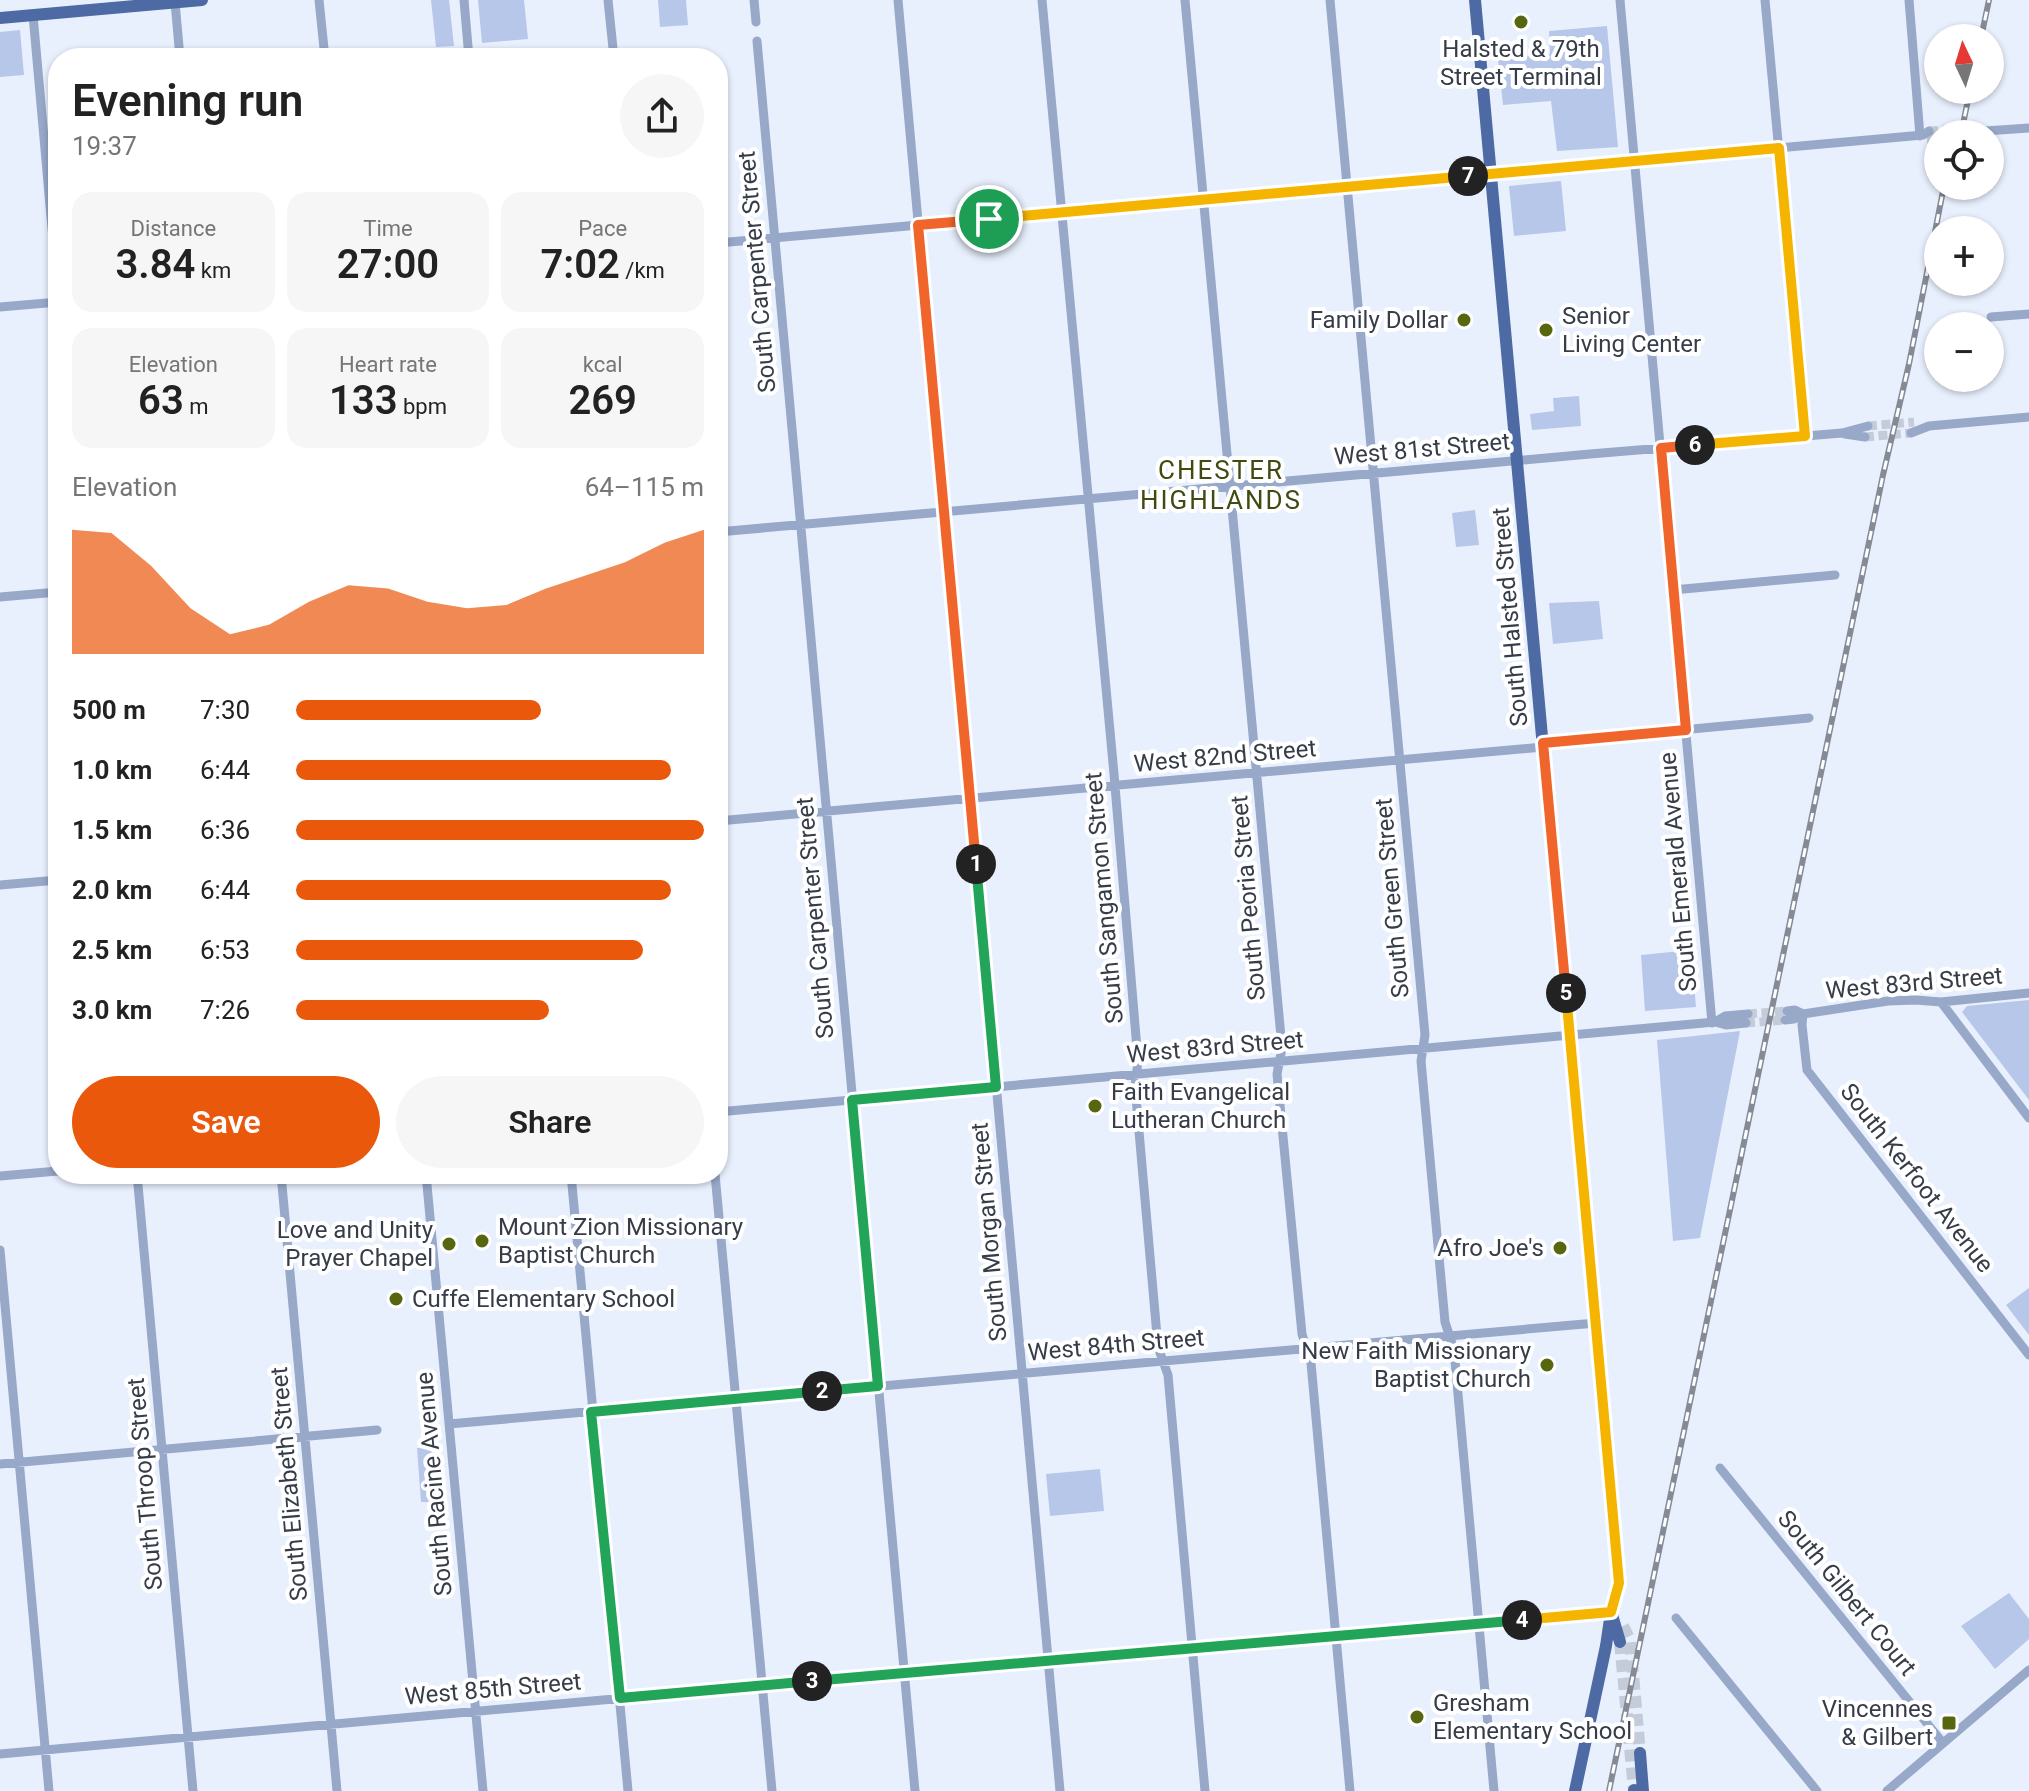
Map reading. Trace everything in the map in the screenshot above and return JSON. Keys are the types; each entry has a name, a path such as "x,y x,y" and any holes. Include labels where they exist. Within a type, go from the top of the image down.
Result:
{"main road":[{"path":"0,18 202,0"},
{"name":"South Halsted Street","path":"1475,0 1619,1583 1611,1612 1620,1642"},
{"path":"1611,1612 1623,1626"},
{"path":"1575,1791 1611,1612"},
{"path":"1640,1753 1643,1791"}],"street":[{"path":"319,0 324,48"},
{"path":"464,0 468,48"},
{"path":"608,0 613,48"},
{"path":"754,0 756,22"},
{"name":"South Morgan Street","path":"898,0 1060,1791"},
{"name":"South Sangamon Street","path":"1042,0 1115,786 1138,1061 1136,1102 1158,1347 1168,1375 1205,1791"},
{"name":"South Peoria Street","path":"1185,0 1282,1048 1277,1074 1302,1334 1311,1363 1350,1791"},
{"name":"South Green Street","path":"1330,0 1425,1035 1421,1061 1445,1322 1454,1350 1494,1791"},
{"name":"South Emerald Avenue","path":"1620,0 1714,1023"},
{"path":"1765,0 1805,436"},
{"path":"728,242 1925,136 1909,0"},
{"path":"175,2 179,48"},
{"path":"33,15 48,183"},
{"name":"South Carpenter Street","path":"757,41 915,1791"},
{"path":"2004,129 2029,128"},
{"path":"0,307 48,303"},
{"path":"2004,316 2029,314"},
{"path":"1911,433 1929,426 2029,417"},
{"path":"1914,422 1929,426"},
{"name":"West 81st Street","path":"728,531 1842,433 1868,426"},
{"name":"West 81st Street","path":"1842,433 1865,437"},
{"path":"1673,590 1835,575"},
{"path":"0,597 48,593"},
{"name":"West 82nd Street","path":"728,820 1400,760 1809,718"},
{"path":"0,885 48,881"},
{"name":"West 83rd Street","path":"1786,1016 1794,1019 1803,1014 1888,1001 1941,1002 2029,993"},
{"path":"1941,1002 2029,1118"},
{"name":"South Kerfoot Avenue","path":"1803,1014 1807,1070 2029,1355"},
{"name":"West 83rd Street","path":"728,1111 1570,1035 1714,1023 1726,1025 1747,1018"},
{"path":"0,1176 48,1172"},
{"name":"South Throop Street","path":"138,1184 193,1791"},
{"name":"South Elizabeth Street","path":"282,1184 337,1791"},
{"name":"South Racine Avenue","path":"427,1184 483,1791"},
{"path":"572,1184 628,1791"},
{"path":"716,1184 772,1791"},
{"path":"0,1250 49,1791"},
{"name":"West 84th Street","path":"449,1424 1596,1323"},
{"path":"0,1464 377,1430"},
{"name":"South Gilbert Court","path":"1720,1468 1943,1743"},
{"name":"West 85th Street","path":"0,1754 1611,1612"},
{"path":"1676,1618 1817,1791"},
{"path":"1887,1791 2027,1676"}],"shaded area":[{"path":"431,0 449,0 454,46 436,47"},
{"path":"478,0 524,0 528,39 482,43"},
{"path":"658,0 686,0 688,25 660,27"},
{"path":"1607,26 1618,147 1557,151 1551,101 1503,105 1498,59 1550,54 1549,31"},
{"path":"20,30 24,75 0,77 0,32"},
{"path":"1561,181 1566,231 1514,236 1509,186"},
{"path":"1579,396 1581,426 1532,430 1530,414 1554,411 1553,398"},
{"path":"1475,510 1479,545 1456,547 1452,513"},
{"path":"1599,601 1603,639 1553,644 1549,603"},
{"path":"1691,950 1696,1007 1645,1011 1641,955"},
{"path":"2029,1000 2029,1100 1962,1012 1967,1006"},
{"path":"1740,1031 1700,1238 1673,1241 1657,1040"},
{"path":"2029,1288 2029,1335 2006,1305"},
{"path":"431,1447 436,1502 421,1502 417,1448"},
{"path":"1100,1469 1104,1511 1050,1516 1046,1474"},
{"path":"2009,1593 2029,1619 2029,1639 1995,1669 1961,1626"}],"tunnel":[{"path":"1868,426 1914,422"},
{"path":"1865,437 1911,433"},
{"path":"1748,1014 1787,1011"},
{"path":"1746,1023 1785,1020"},
{"path":"1623,1626 1630,1640 1640,1753"},
{"path":"1620,1642 1634,1790"}],"railway":[{"path":"1984,24 1989,0"},
{"path":"1964,120 1967,104"},
{"path":"1609,1791 1941,200"}],"place":[{"name":"Halsted & 79th Street Terminal","path":"1521,22"},
{"name":"Family Dollar","path":"1464,320"},
{"name":"Senior Living Center","path":"1546,330"},
{"name":"Faith Evangelical Lutheran Church","path":"1095,1106"},
{"name":"Mount Zion Missionary Baptist Church","path":"482,1241"},
{"name":"Love and Unity Prayer Chapel","path":"449,1244"},
{"name":"Afro Joe's","path":"1560,1248"},
{"name":"Cuffe Elementary School","path":"396,1299"},
{"name":"New Faith Missionary Baptist Church","path":"1547,1365"},
{"name":"Gresham Elementary School","path":"1417,1717"},
{"name":"Vincennes & Gilbert","path":"1949,1723"}],"district":[{"name":"CHESTER HIGHLANDS","path":"1221,485"}],"route":[{"path":"1779,148 1805,436 1661,448 1686,730 1543,743 1619,1583 1611,1612 620,1698 591,1412 878,1386 852,1100 996,1087 918,225 989,219 1779,148"}]}
